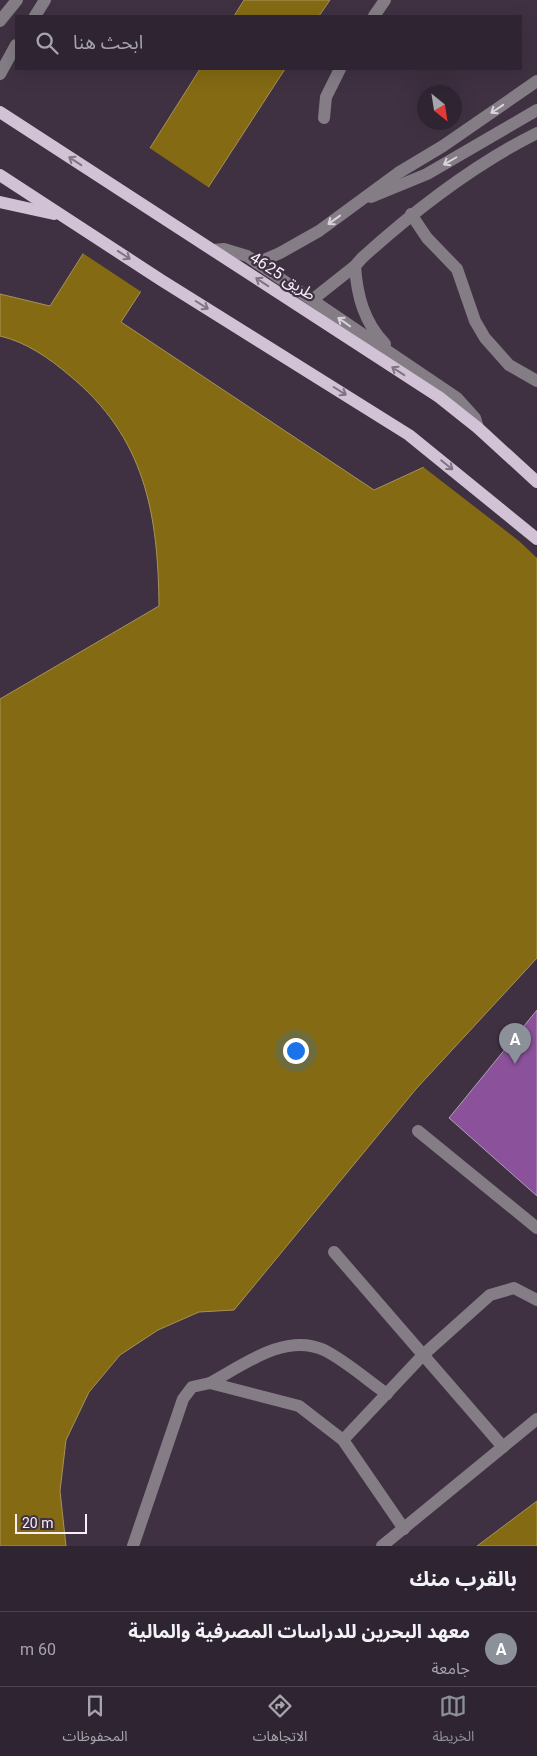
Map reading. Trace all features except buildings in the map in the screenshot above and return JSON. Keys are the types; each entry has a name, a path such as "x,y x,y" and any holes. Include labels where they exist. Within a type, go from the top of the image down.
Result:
{"main road":[{"name":"طريق 4625","path":"0,112 439,398 478,428 537,482"},
{"path":"0,174 161,280 409,434 537,539"},
{"path":"0,202 63,216"}],"street":[{"path":"0,21 17,0"},
{"path":"36,15 45,0"},
{"path":"375,15 385,0"},
{"path":"0,74 15,47"},
{"path":"324,118 326,97 340,70"},
{"path":"257,263 303,241 398,173 443,146 537,81"},
{"path":"360,200 426,174 537,110"},
{"path":"399,358 375,333 367,320 357,286 359,262 379,234 456,175 537,124"},
{"path":"312,300 359,262 411,214 484,162 537,133"},
{"path":"411,214 427,238 458,269 475,321 485,338 509,365 537,381"},
{"path":"213,250 224,249 234,251 257,263 399,358 457,398 475,418 478,428"},
{"path":"418,1131 537,1228"},
{"path":"334,1252 502,1447"},
{"path":"343,1440 423,1355 490,1295 514,1288 537,1300"},
{"path":"133,1546 183,1399 192,1387 210,1383 267,1351 297,1345 323,1350 387,1394"},
{"path":"210,1383 299,1406 343,1440 404,1529"},
{"path":"382,1546 537,1419"}],"shaded area":[{"path":"244,0 330,0 320,15 235,15"},
{"path":"199,70 284,70 121,322 374,490 537,415 537,958 416,1089 234,1310 199,1312 158,1330 120,1355 89,1392 66,1440 60,1491 66,1546 0,1546 0,699 159,606 155,539 150,508 142,479 131,451 115,424 95,399 69,375 37,351 19,342 0,336 0,294 50,306"},
{"path":"537,1501 537,1546 477,1546"}],"pier":[{"path":"148,147 211,189 143,293 81,252"},
{"path":"537,413 537,558 519,541 422,466"}],"place":[{"name":"معهد البحرين للدراسات المصرفية والمالية","path":"515,1064"}]}
